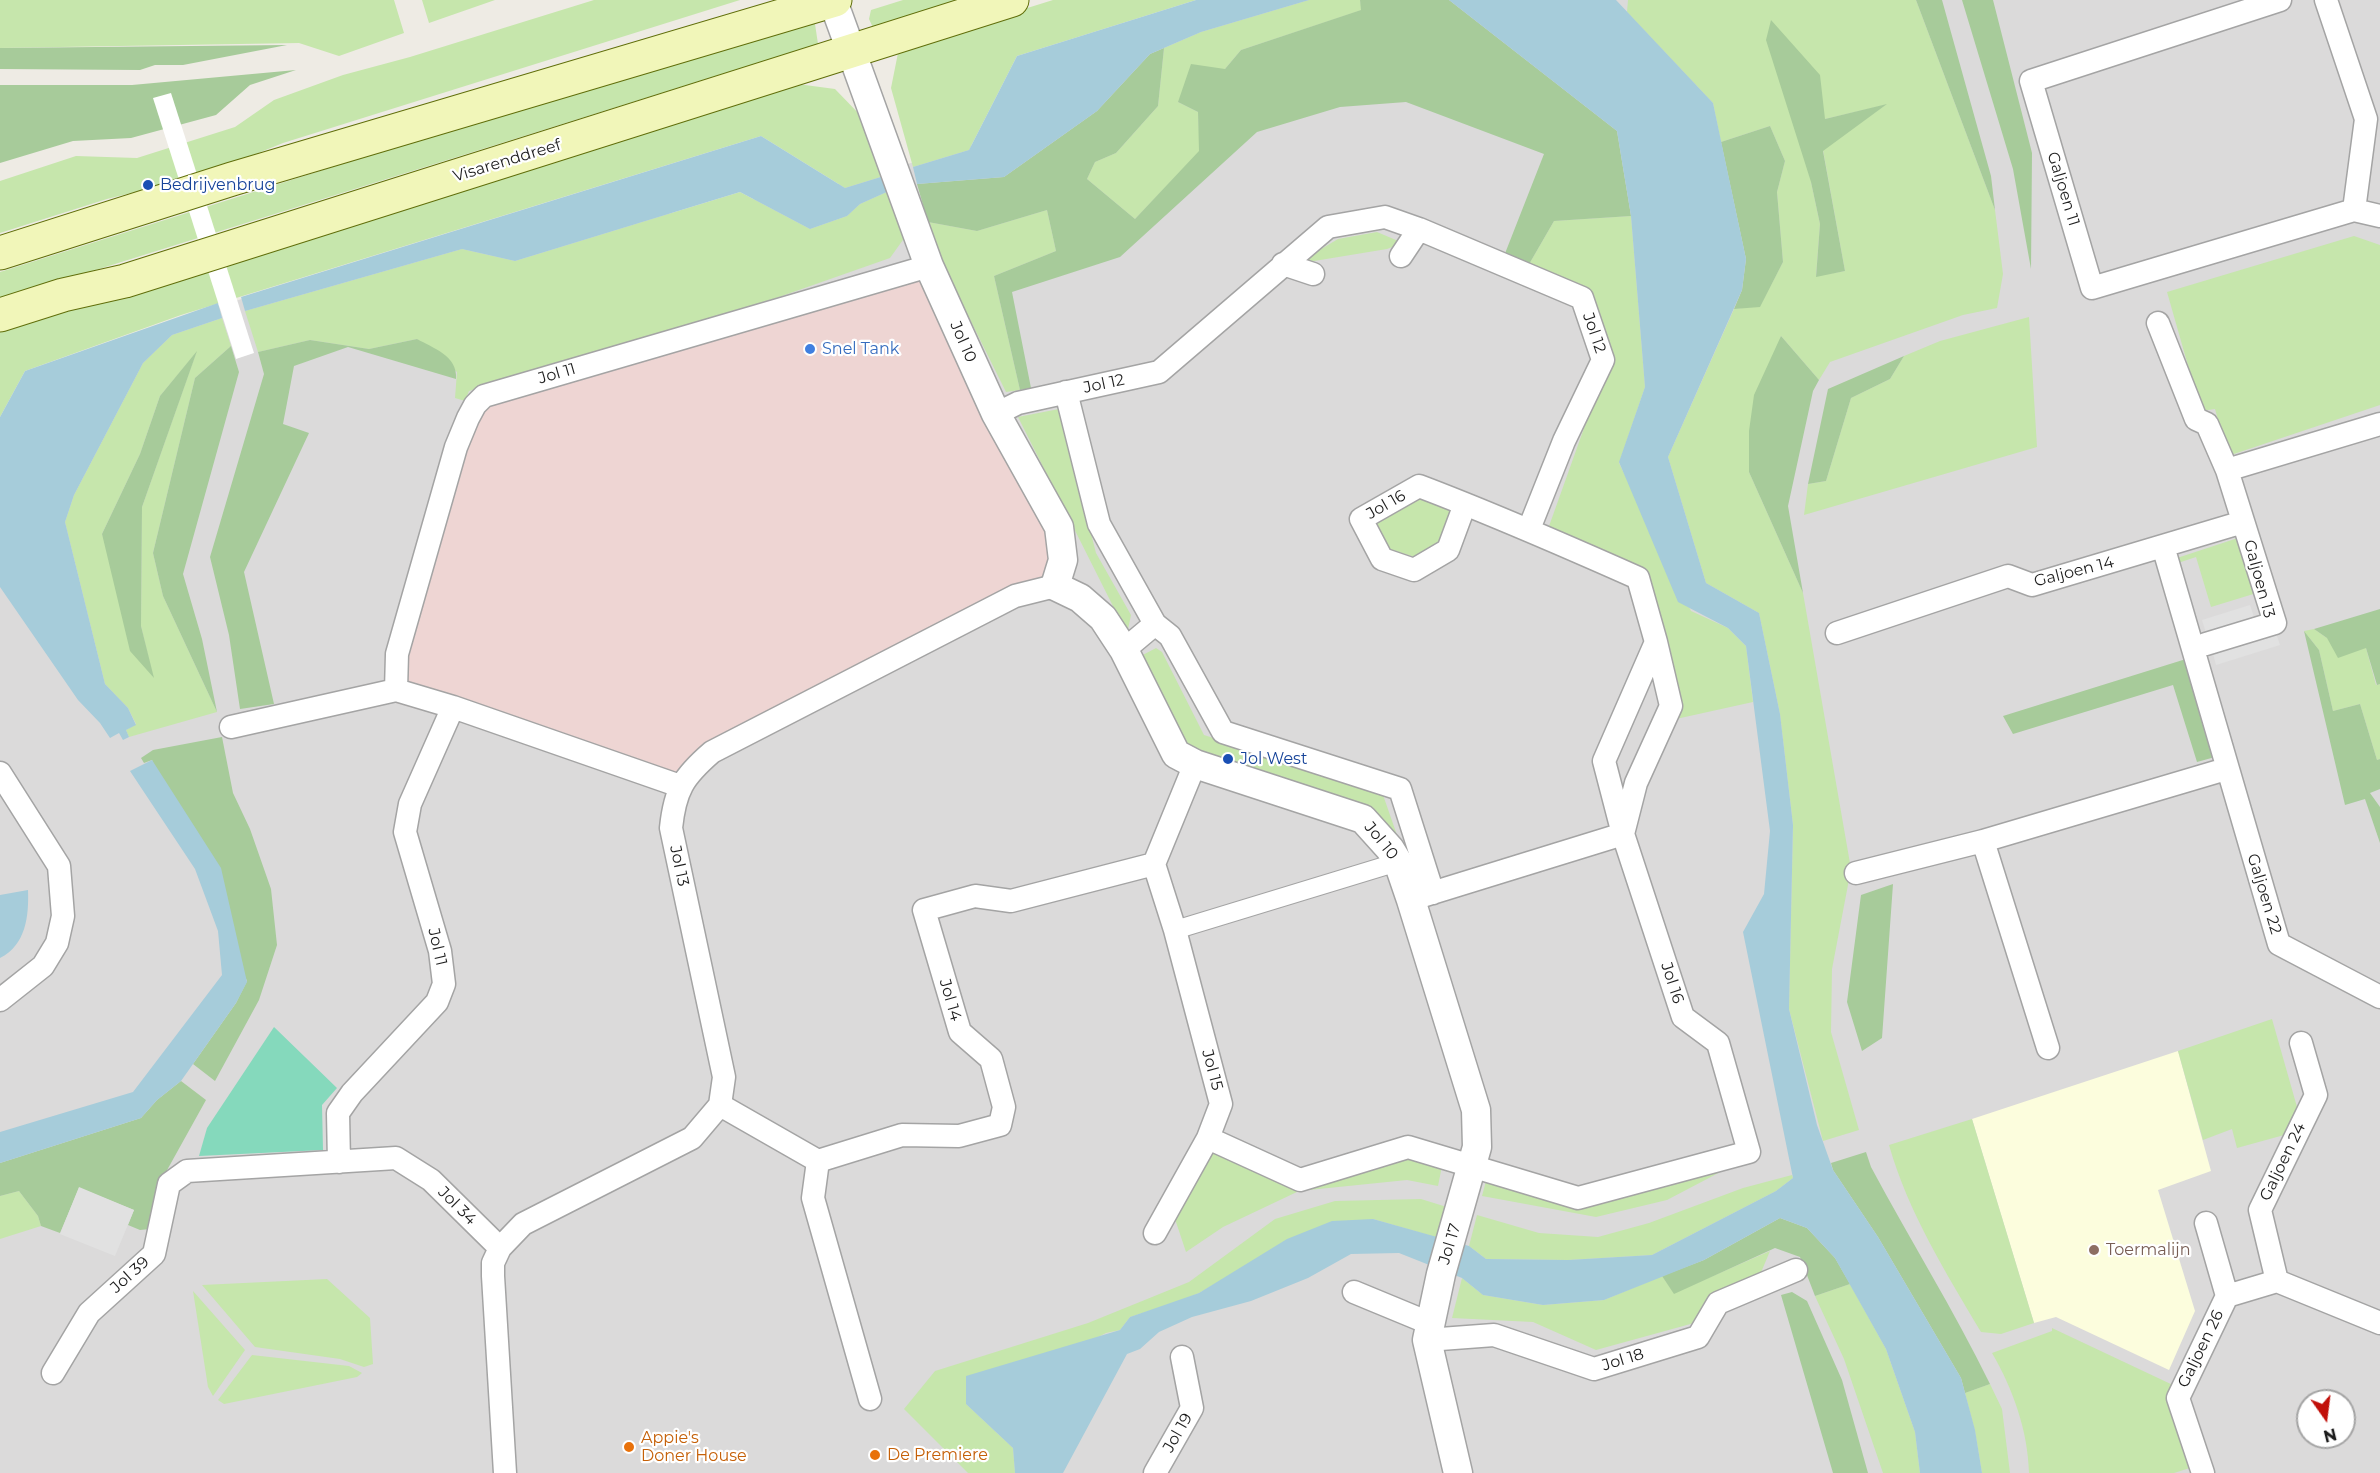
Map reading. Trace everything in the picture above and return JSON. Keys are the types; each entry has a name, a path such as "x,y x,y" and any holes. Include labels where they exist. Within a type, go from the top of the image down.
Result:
{"main road":[{"path":"0,253 232,179 834,0"},
{"name":"Visarenddreef","path":"0,315 63,295 125,281 851,53 1012,0"}],"street":[{"name":"Jol 10","path":"834,0 928,266 996,414 1059,527 1063,560 1055,586 1080,598 1103,618 1124,650 1176,754 1195,764 1363,819 1422,896"},
{"name":"Galjoen 11","path":"2280,0 2031,81 2092,288 2354,210 2380,216"},
{"path":"2326,0 2366,119 2354,210"},
{"name":"Jol 12","path":"996,414 1018,403 1159,372 1328,227 1385,217 1419,229 1582,298 1603,360 1564,441 1529,529"},
{"path":"1401,256 1419,229"},
{"path":"1283,264 1313,274"},
{"name":"Jol 11","path":"396,690 397,654 439,504 468,418 475,405 484,396 928,266"},
{"name":"Galjoen 13","path":"2158,323 2196,419 2207,424 2227,470 2274,623 2206,644"},
{"name":"Jol 10","path":"1066,392 1099,524 1155,624 1170,636 1223,732 1400,789 1422,896 1476,1110 1477,1147 1472,1166"},
{"path":"2227,470 2380,424"},
{"name":"Jol 16","path":"1465,504 1448,550 1414,570 1382,559 1361,519 1419,486 1529,529 1638,578 1671,706 1636,783 1623,834"},
{"name":"Galjoen 14","path":"1837,633 2008,576 2032,585 2243,522"},
{"name":"Galjoen 22","path":"2163,546 2226,769 2279,944 2380,997"},
{"name":"Jol 13","path":"720,1105 724,1077 671,828 673,808 680,786 689,772 722,747 1015,596 1055,586"},
{"path":"1124,650 1155,624"},
{"name":"Jol 16","path":"1472,1166 1578,1198 1749,1152 1718,1043 1683,1017 1623,834 1604,761 1656,642"},
{"path":"231,727 396,690 453,707 680,786"},
{"name":"Jol 11","path":"339,1162 338,1113 352,1093 437,1002 444,984 440,951 405,832 410,804 453,707"},
{"path":"1154,864 1195,764"},
{"path":"1856,873 1983,841 2226,769"},
{"path":"0,773 59,866 63,916 57,942 43,966 0,1000"},
{"path":"1422,896 1623,834"},
{"path":"1983,841 2048,1048"},
{"path":"1175,930 1398,862"},
{"name":"Jol 15","path":"1154,864 1175,930 1221,1104 1208,1137 1155,1233"},
{"name":"Jol 14","path":"818,1161 902,1135 959,1136 1000,1125 1004,1107 991,1059 960,1032 924,910 975,896 1011,901 1154,864"},
{"name":"Galjoen 24","path":"2277,1281 2260,1210 2316,1095 2301,1043"},
{"path":"505,1473 493,1276 493,1263 500,1248 523,1224 692,1138 720,1105 818,1161 813,1198 870,1400"},
{"path":"1208,1137 1300,1180 1408,1147 1472,1166"},
{"name":"Jol 34","path":"187,1171 396,1158 431,1180 500,1248"},
{"name":"Jol 17","path":"1458,1473 1428,1332 1441,1274 1472,1166"},
{"name":"Jol 39","path":"53,1373 89,1313 154,1254 169,1184 187,1171"},
{"name":"Galjoen 26","path":"2199,1472 2178,1398 2227,1296 2206,1223"},
{"name":"Jol 18","path":"1428,1332 1494,1335 1594,1369 1698,1337 1718,1304 1796,1270"},
{"path":"2277,1281 2380,1323"},
{"name":"Galjoen 26","path":"2227,1296 2277,1281"},
{"path":"1354,1292 1428,1332"},
{"name":"Jol 19","path":"1155,1473 1192,1408 1182,1357"}],"shaded area":[{"path":"1215,0 2380,0 2380,1473 0,1473 0,437 118,340 323,272 832,186 1004,136"},
{"path":"928,264 1077,562 677,785 393,702 475,399"},
{"path":"2250,605 2255,620 2207,636 2202,620"},
{"path":"2275,630 2280,645 2216,665 2212,650"},
{"name":"Toermalijn","path":"2178,1051 2211,1171 2158,1190 2195,1311 2169,1370 2056,1317 2034,1323 1972,1119"},
{"path":"79,1187 134,1210 115,1256 60,1234"}],"green space":[{"path":"0,0 394,0 404,33 339,56 299,43 0,48"},
{"path":"422,0 495,0 429,23"},
{"path":"594,0 740,0 283,143 204,175 107,199 0,233 0,181 76,156 137,158 235,127 274,100 343,75 410,57"},
{"path":"903,0 973,0 874,30 869,19 871,10"},
{"path":"1053,0 1196,0 1017,56 969,150 913,167 891,88 899,48"},
{"path":"1309,0 1360,0 1362,10 1241,50 1225,69 1178,102 1198,112 1200,151 1135,219 1087,179 1095,162 1116,153 1158,106 1164,48 1201,32"},
{"path":"1360,0 1449,0 1617,131 1631,216 1554,221 1528,266 1504,256 1544,154 1406,102 1340,107 1257,132 1120,257 1012,292 1031,388 1020,390 994,276 1056,251 1047,210 977,231 928,222 917,184 1004,177 1097,111 1150,54 1164,48 1158,106 1116,153 1095,162 1087,179 1135,219 1199,151 1198,112 1178,102 1191,64 1225,69 1241,50 1361,10"},
{"path":"1628,0 1916,0 1995,210 2003,274 1997,308 1963,315 1830,362 1819,380 1781,336 1749,472 1803,593 1851,869 1832,969 1831,1032 1859,1130 1823,1141 1789,1009 1793,825 1780,714 1759,613 1706,583 1668,457 1734,309 1760,306 1783,262 1777,192 1785,161 1770,126 1721,142 1713,103 1627,12","holes":["1885,105 1823,150 1845,271 1816,276 1820,224 1811,182 1825,119"]},
{"path":"1916,0 1942,0 1991,176 1995,210"},
{"path":"1962,0 1993,0 2032,153 2031,269 2013,169"},
{"path":"801,19 815,24 818,44 0,300 0,272"},
{"path":"1771,20 1820,75 1825,119 1887,104 1823,151 1845,271 1816,277 1820,224 1811,182 1766,40"},
{"path":"287,45 183,65 155,65 140,70 0,69 0,48"},
{"path":"296,70 250,85 216,115 131,138 73,141 0,163 0,85 132,85"},
{"path":"790,83 835,89 864,119 884,176 845,188 761,136 181,315 25,371 0,417 0,330"},
{"path":"1770,126 1785,161 1777,192 1783,262 1760,307 1734,309 1742,290 1746,259 1721,142"},
{"path":"889,191 905,237 890,258 779,297 469,391 465,401 455,398 457,372 417,339 369,349 310,340 258,352 245,311 462,249 515,261 740,192 810,229 847,216 860,204"},
{"path":"1047,210 1056,251 994,276 1020,390 1006,392 936,251 928,222 977,231"},
{"path":"1631,216 1645,387 1619,463 1691,611 1728,628 1746,646 1753,702 1676,719 1638,567 1548,529 1608,361 1590,292 1528,266 1554,221"},
{"path":"1377,232 1403,243 1387,249 1296,264 1338,239"},
{"path":"2354,236 2380,245 2380,405 2228,456 2215,409 2201,411 2167,292"},
{"path":"2029,317 2037,447 1804,515 1808,484 1826,481 1851,398 1890,379 1904,356 1940,341"},
{"path":"222,318 231,346 195,378 153,553 163,596 217,712 129,737 126,730 136,724 128,708 105,684 65,522 74,495 143,363 172,335","holes":["196,353 142,507 141,626 153,677 102,534 140,454 160,396"]},
{"path":"1781,336 1819,380 1813,391 1788,506 1803,593 1749,472 1749,431 1754,395"},
{"path":"417,339 449,359 456,371 456,379 348,347 294,366 283,424 309,433 244,572 274,704 240,709 229,635 210,557 264,374 258,352 310,340 369,349"},
{"path":"231,346 239,372 183,574 202,639 217,712 163,596 153,553 195,378"},
{"path":"197,351 142,507 141,626 154,678 130,651 102,534 140,454 160,396"},
{"path":"1904,356 1890,379 1851,398 1826,481 1808,484 1828,389"},
{"path":"1059,409 1096,553 1131,615 1127,634 1018,417"},
{"path":"1413,494 1452,510 1440,548 1418,558 1380,546 1370,515"},
{"path":"2241,537 2260,592 2211,607 2196,557 2178,563 2177,558"},
{"path":"2380,609 2380,684 2377,685 2366,648 2338,658 2327,638 2314,629"},
{"path":"2314,629 2327,638 2366,648 2376,685 2380,684 2380,759 2377,760 2360,704 2333,711 2319,650 2304,631"},
{"path":"2304,631 2319,650 2333,711 2360,704 2377,760 2380,759 2380,789 2370,793 2380,807 2380,843 2365,799 2345,805"},
{"path":"1156,648 1162,652 1204,735 1382,792 1398,838 1393,830 1369,812 1187,745 1139,657"},
{"path":"2186,659 2215,757 2197,762 2173,685 2013,734 2003,716"},
{"path":"222,737 233,793 250,829 271,889 277,945 259,1000 215,1081 193,1064 236,1003 247,981 152,760 144,763 141,758 153,750"},
{"path":"1893,884 1882,1038 1862,1051 1847,1002 1861,895"},
{"path":"2272,1019 2301,1121 2295,1132 2237,1148 2232,1129 2203,1140 2178,1051"},
{"path":"274,1027 337,1088 322,1105 323,1150 199,1156 207,1128"},
{"path":"181,1081 206,1100 156,1190 150,1229 140,1230 128,1225 134,1210 79,1188 60,1233 41,1226 38,1216 19,1191 0,1196 0,1163 141,1118 157,1100"},
{"path":"1972,1119 2034,1323 2001,1334 1981,1332 1917,1218 1889,1145"},
{"path":"1211,1148 1317,1184 1425,1155 1442,1166 1438,1186 1407,1180 1299,1191 1223,1227 1186,1252 1174,1216"},
{"path":"1866,1152 1871,1167 1962,1329 1990,1384 1965,1393 1961,1378 1878,1237 1833,1170 1831,1163"},
{"path":"1747,1158 1667,1200 1596,1217 1482,1196 1486,1181 1586,1206"},
{"path":"1792,1175 1793,1178 1776,1191 1652,1255 1568,1260 1486,1259 1469,1246 1477,1215 1539,1233 1598,1237 1649,1223 1743,1188"},
{"path":"19,1191 38,1216 41,1226 0,1239 0,1196"},
{"path":"1421,1199 1450,1208 1442,1239 1373,1219 1237,1271 1199,1293 1177,1302 1130,1317 1120,1330 1106,1333 966,1404 1013,1448 1015,1473 968,1473 904,1409 935,1371 1088,1323 1189,1282 1275,1219 1335,1201"},
{"path":"1780,1218 1807,1228 1835,1258 1850,1284 1815,1296 1800,1257 1775,1248 1674,1294 1662,1276 1704,1260"},
{"path":"1770,1251 1757,1282 1705,1320 1596,1350 1533,1322 1452,1318 1462,1278 1483,1295 1543,1305 1604,1300 1662,1276 1674,1293"},
{"path":"327,1279 370,1318 373,1364 364,1367 340,1359 255,1347 202,1285"},
{"path":"1850,1284 1886,1349 1915,1432 1920,1473 1883,1473 1844,1359 1815,1296"},
{"path":"193,1291 245,1350 213,1396 208,1387"},
{"path":"1792,1292 1807,1301 1842,1380 1868,1473 1833,1473 1781,1295"},
{"path":"2052,1328 2175,1386 2193,1467 2174,1473 2029,1473 2026,1442 2018,1411 1992,1353 2052,1331"},
{"path":"252,1355 349,1366 362,1373 357,1377 224,1404 218,1400"},
{"path":"1990,1384 2002,1409 2010,1473 1982,1473 1975,1431 1965,1393"}],"water":[{"path":"1196,0 1309,0 1201,32 1150,54 1097,111 1004,177 917,184 913,167 969,150 1017,56"},
{"path":"1449,0 1616,0 1713,103 1746,259 1742,290 1668,457 1706,583 1759,613 1780,714 1793,825 1789,1009 1817,1125 1833,1170 1878,1237 1961,1378 1975,1430 1982,1473 1920,1473 1915,1432 1886,1349 1835,1258 1807,1228 1780,1218 1704,1260 1604,1300 1543,1305 1483,1295 1462,1278 1399,1253 1351,1254 1308,1278 1251,1301 1192,1317 1159,1332 1140,1349 1127,1354 1063,1473 1015,1473 1013,1448 966,1404 966,1376 1120,1330 1130,1317 1199,1293 1287,1239 1332,1221 1373,1219 1469,1246 1486,1259 1568,1260 1652,1255 1776,1191 1793,1178 1743,932 1764,894 1770,831 1746,646 1728,628 1678,602 1619,462 1645,387 1631,216 1617,131"},
{"path":"761,136 845,188 884,176 889,191 860,204 847,216 810,229 740,192 515,261 462,249 245,311 241,297"},
{"path":"218,303 222,318 172,335 143,363 74,495 65,522 105,684 128,708 136,725 126,730 129,737 123,740 119,733 110,738 100,723 78,700 0,587 0,417 25,371"},
{"path":"152,760 221,868 247,982 236,1003 181,1081 157,1100 141,1118 0,1163 0,1132 133,1092 222,975 218,931 195,869 130,771"},
{"path":"28,890 28,910 21,938 9,952 0,958 0,895"}],"pier":[{"name":"Bedrijvenbrug","path":"171,93 254,353 236,359 153,98"}],"place":[{"name":"Bedrijvenbrug","path":"148,185"},
{"name":"Snel Tank","path":"810,349"},
{"name":"Jol West","path":"1228,759"},
{"name":"Toermalijn","path":"2094,1250"},
{"name":"Appie's Doner House","path":"629,1447"},
{"name":"De Premiere","path":"875,1455"}]}
